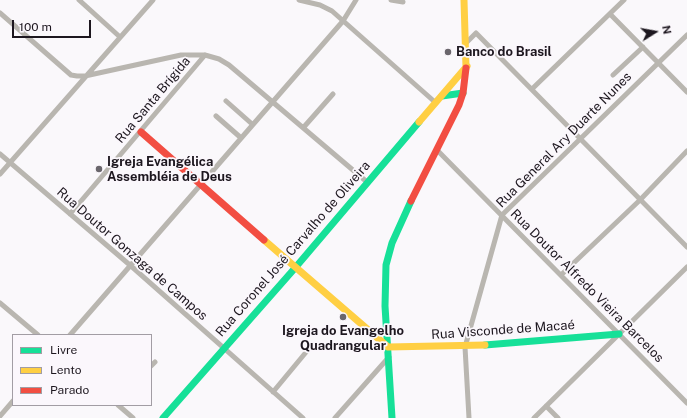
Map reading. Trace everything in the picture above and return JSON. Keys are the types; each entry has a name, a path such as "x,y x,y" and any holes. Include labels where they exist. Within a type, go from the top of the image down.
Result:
{"street":[{"path":"79,0 120,37"},
{"path":"0,174 153,0"},
{"path":"299,0 320,5 332,11 436,103"},
{"path":"71,334 131,266 200,183 343,21 356,0"},
{"path":"391,0 403,2"},
{"path":"392,418 385,306 386,265 392,243 402,219 459,105 463,93 467,66 464,0"},
{"path":"532,89 624,0"},
{"path":"0,13 71,75 85,76 181,55 205,55 219,59 229,65 367,182"},
{"path":"610,14 687,92"},
{"path":"467,42 476,33 687,247"},
{"name":"Rua General Ary Duarte Nunes","path":"469,418 465,347 502,215 687,35"},
{"path":"613,75 642,47"},
{"name":"Rua Santa Brígida","path":"70,214 205,55"},
{"name":"Rua Coronel José Carvalho de Oliveira","path":"163,418 295,268 467,66"},
{"path":"442,96 463,93"},
{"path":"303,128 333,94"},
{"path":"226,101 252,124"},
{"path":"216,116 240,137"},
{"path":"141,132 295,268 388,347"},
{"name":"Rua Doutor Alfredo Vieira Barcelos","path":"437,150 687,403"},
{"path":"561,275 640,200 687,151"},
{"name":"Rua Doutor Gonzaga de Campos","path":"0,154 131,266 303,418"},
{"path":"534,418 687,268"},
{"path":"0,302 37,334"},
{"name":"Rua Visconde de Macaé","path":"388,347 465,347 619,334"},
{"path":"273,392 307,351"},
{"path":"335,418 389,357"},
{"path":"0,416 12,402"},
{"path":"119,406 133,418"},
{"path":"546,406 558,418"}],"traffic: fast":[{"path":"442,96 463,93"},
{"path":"163,418 295,268 419,122"},
{"path":"392,418 385,306 386,265 392,243 411,201"},
{"path":"485,345 619,334"}],"traffic: slow":[{"path":"464,0 466,68"},
{"path":"419,122 467,66"},
{"path":"264,240 388,347 485,345"}],"traffic: jam":[{"path":"411,201 459,105 463,93 466,68"},
{"path":"141,132 264,240"}],"place":[{"name":"Banco do Brasil","path":"448,52"},
{"name":"Igreja Evangélica Assembléia de Deus","path":"99,169"},
{"name":"Igreja do Evangelho Quadrangular","path":"343,317"}]}
